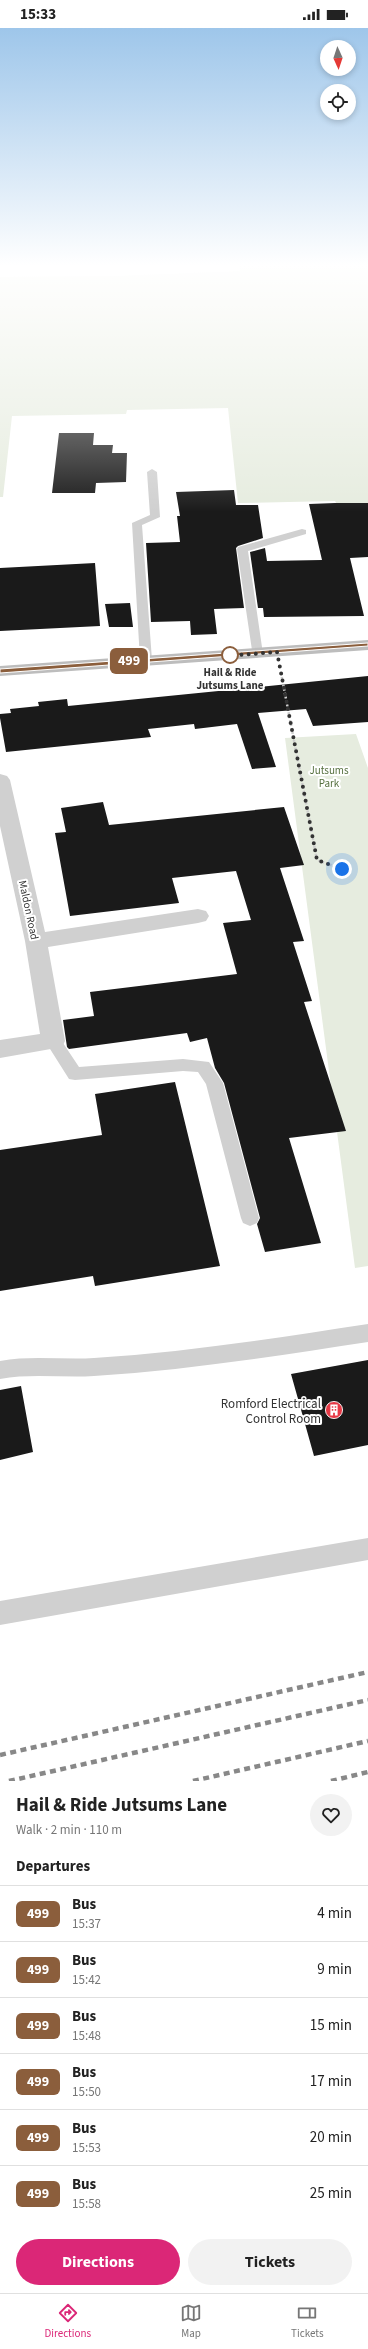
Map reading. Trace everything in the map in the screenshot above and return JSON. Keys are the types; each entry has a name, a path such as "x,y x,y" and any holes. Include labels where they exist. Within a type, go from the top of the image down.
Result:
{"street":[{"path":"0,671 146,660 257,654 368,644"},
{"name":"Maldon Road","path":"0,780 36,941 53,1041"},
{"path":"36,941 198,916"},
{"path":"0,1049 53,1041"}],"lane":[{"path":"146,660 137,523 154,517 152,472"},
{"path":"257,654 242,549 302,532"},
{"path":"53,1041 75,1074 182,1065 203,1066 214,1083 250,1218"},
{"path":"0,1370 15,1366 93,1367 272,1348 368,1333"},
{"path":"0,1613 368,1549"}],"path":[{"path":"277,652 317,860 342,869"}],"green space":[{"path":"0,348 368,348 368,504 337,504 335,501 238,503 228,408 127,410 126,414 12,416 3,497 0,497"},
{"name":"Jutsums Park","path":"356,734 368,768 368,1266 355,1268 285,738"}],"building":[{"path":"59,433 94,433 93,445 113,445 112,453 127,453 126,482 96,483 95,493 52,493"},
{"path":"234,490 236,505 258,505 263,538 236,548 244,608 214,609 217,634 191,635 190,621 151,622 146,543 180,542 177,516 180,516 176,492"},
{"path":"368,503 368,557 350,558 364,616 264,617 263,608 258,608 250,552 265,548 267,561 322,560 309,504"},
{"path":"95,563 100,626 0,631 0,568"},
{"path":"130,603 133,627 109,627 105,604"},
{"path":"368,676 368,722 313,726 306,709 258,713 276,767 252,769 237,724 195,729 194,724 148,729 151,737 6,752 0,718 0,714 11,713 10,709 39,706 38,702 67,699 68,706"},
{"path":"103,802 109,825 284,807 304,865 280,868 304,941 293,942 312,1001 304,1002 346,1131 289,1138 321,1243 265,1252 257,1224 260,1218 224,1083 215,1068 207,1038 190,1042 187,1033 69,1049 67,1047 63,1020 94,1016 90,992 237,974 223,923 251,920 236,871 172,878 179,903 70,916 55,833 66,832 61,808"},
{"path":"175,1082 220,1266 95,1286 93,1276 0,1291 0,1150 102,1135 95,1094"},
{"name":"Romford Electrical Control Room","path":"368,1360 368,1445 314,1456 291,1374"},
{"path":"21,1386 33,1452 0,1460 0,1390"}],"railway":[{"path":"0,1755 368,1672"},
{"path":"9,1781 368,1700"},
{"path":"193,1781 368,1741"},
{"path":"331,1781 368,1772"}],"bus line":[{"name":"499","path":"0,671 277,652 368,644"}],"place":[{"name":"Hail & Ride Jutsums Lane","path":"230,655"},
{"name":"Romford Electrical Control Room","path":"334,1410"}],"route":[{"path":"230,655 225,656 277,652 317,860 342,869"}]}
